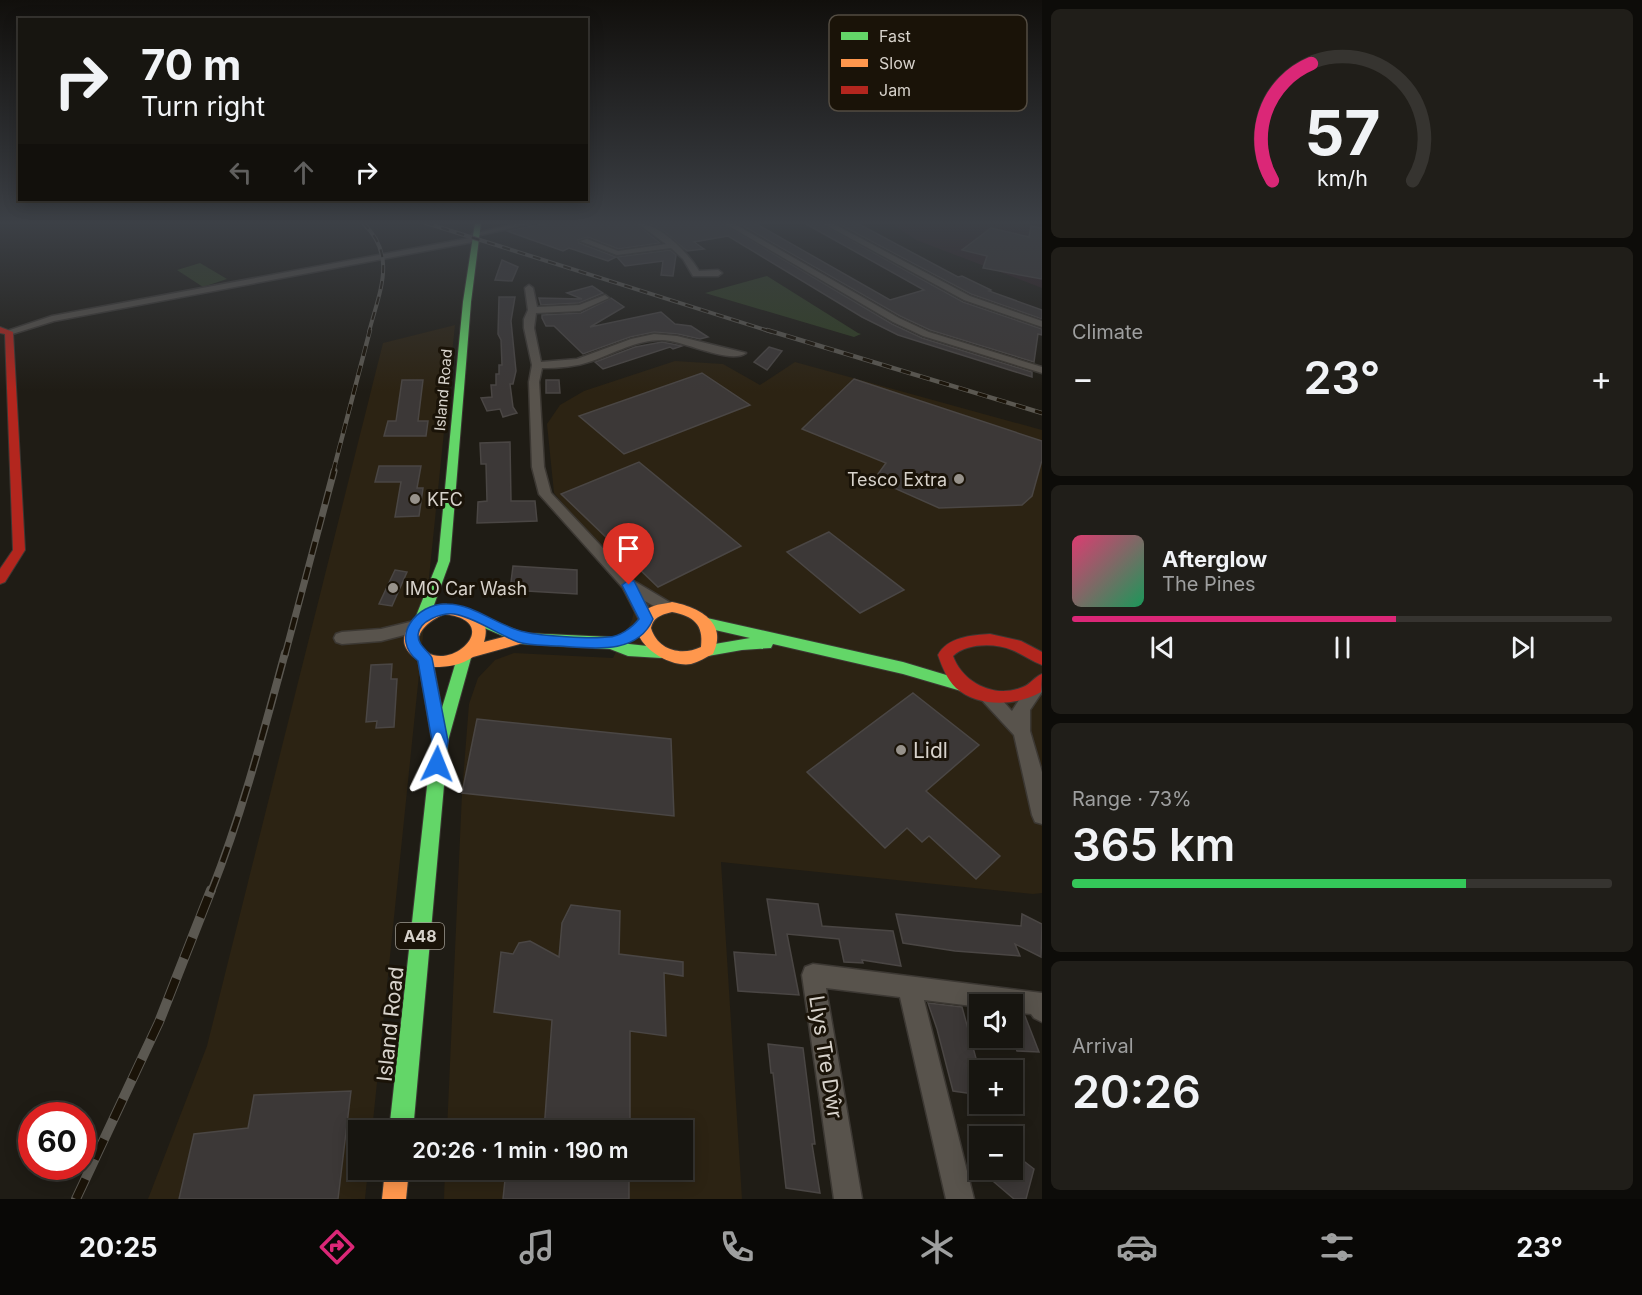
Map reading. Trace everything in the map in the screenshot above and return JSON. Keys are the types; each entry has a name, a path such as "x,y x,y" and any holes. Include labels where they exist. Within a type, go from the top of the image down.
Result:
{"street":[{"path":"0,579 19,550 4,331 247,279"},
{"name":"Island Road","path":"444,561 471,279"},
{"path":"825,279 896,320 926,334 1042,369"},
{"path":"931,279 967,298 1042,324"},
{"path":"516,289 532,287 533,310 529,319 529,328 537,365 534,382 538,466 545,494 629,585 666,607"},
{"path":"533,310 580,308 597,299"},
{"path":"537,365 579,362 634,340 655,336 681,338 735,356"},
{"path":"444,561 450,580"},
{"path":"412,646 411,636 444,561"},
{"path":"629,585 645,622 645,636 650,644 661,652"},
{"path":"342,638 381,635 418,622 457,604 473,617 522,638 611,643 628,650 661,652 681,659 691,658 708,650 741,644 791,644"},
{"path":"611,643 626,638 656,610 666,607 683,608 692,611 707,623 791,644 897,666 968,687"},
{"name":"A48","path":"440,741 469,655 480,641 481,632 473,617"},
{"path":"707,623 711,639 708,650"},
{"path":"381,635 412,646 424,658 448,663 522,638"},
{"path":"897,666 936,659 955,646 988,638 1017,644 1038,656 1042,667"},
{"name":"A48","path":"424,658 440,741"},
{"path":"936,659 948,668 955,678 986,696 1021,731"},
{"path":"986,696 1006,698 1040,685"},
{"path":"1040,685 1021,709 1021,731 1029,755 1042,815"},
{"name":"Island Road","path":"402,1120 440,741"},
{"name":"Llys Tre Dŵr","path":"848,1199 813,975 1037,1003 1042,1010"},
{"path":"909,987 960,1199"},
{"path":"394,1199 396,1180"}],"shaded area":[{"path":"1018,279 1042,279 1042,288"},
{"path":"455,325 373,1120 348,1120 348,1180 367,1180 365,1199 148,1199 207,1046 383,343"},
{"path":"675,361 723,364 760,385 795,362 1042,430 1042,893 1033,894 721,862 742,1199 444,1199 445,1180 693,1180 693,1120 447,1120 462,793 469,704 478,678 495,660 514,653 613,658 632,620 640,584 573,516 554,493 547,424 560,405 584,391"}],"green space":[{"path":"191,279 227,279 203,287"},
{"path":"756,279 772,279 861,334 854,337 705,293"}],"building":[{"path":"495,279 513,279 512,281"},
{"path":"799,279 816,279 892,324 922,338 1032,372 1032,377 898,335 862,317"},
{"path":"835,279 853,279 890,300 924,290 904,279 921,279 963,302 1042,329 1042,335 1038,334 1034,362 930,330 900,316"},
{"path":"943,279 968,279 991,290 989,291 1042,310 1042,319 971,294"},
{"path":"592,286 603,293 579,303 541,305 539,298 582,299 567,293"},
{"path":"499,297 515,297 511,321 516,371 513,384 510,384 513,407 517,413 503,417 500,409 487,411 481,398 492,397 491,385 496,385 496,374 499,374 499,365 502,365 501,340 498,334"},
{"path":"611,298 624,307 590,327 661,312 675,324 691,326 708,337 700,339 654,332 630,337 583,354 554,326 546,326 542,318 542,315 581,313"},
{"path":"662,342 682,346 673,349 670,347 603,369 595,362 635,347"},
{"path":"769,347 782,351 767,370 754,362"},
{"path":"702,373 750,405 624,454 579,416"},
{"name":"Tesco Extra","path":"854,379 1042,441 1042,460 1032,496 1022,505 939,508 885,484 878,474 886,463 802,429"},
{"path":"402,380 423,380 418,421 428,421 426,436 384,436 388,421 396,421"},
{"path":"546,380 559,380 560,393 546,393"},
{"path":"510,442 511,501 535,501 537,521 477,523 478,502 487,501 486,464 481,464 480,443"},
{"path":"639,462 741,546 658,587 561,494"},
{"path":"379,466 421,466 417,488 423,488 419,516 395,517 401,482 375,482"},
{"path":"829,532 904,590 860,613 787,552"},
{"path":"513,566 577,570 577,594 510,590"},
{"name":"IMO Car Wash","path":"395,570 407,572 392,606 379,604"},
{"path":"392,664 391,679 397,679 394,727 376,728 377,721 366,722 371,665"},
{"path":"913,693 979,745 926,791 1000,856 976,879 929,836 922,842 907,828 885,848 807,772"},
{"path":"477,719 671,739 674,816 462,793"},
{"path":"767,899 818,904 822,926 893,931 901,966 862,960 863,963 844,962 839,939 787,934 799,995 738,991 734,952 776,955"},
{"path":"571,905 620,911 619,954 683,962 683,976 664,973 666,1036 630,1031 630,1120 545,1120 552,1020 494,1012 501,952 513,954 519,943 530,941 559,957 562,923"},
{"path":"896,914 1021,926 1022,914 1042,924 1041,957 1015,944 1020,956 955,951 903,943"},
{"path":"928,1003 962,1007 969,1033 969,1048 973,1048 976,1060 969,1060 969,1093 953,1091"},
{"path":"1023,1016 1025,1016 1039,1052 1017,1051 1016,1048 1023,1048"},
{"path":"768,1044 803,1048 815,1144 812,1144 820,1193 786,1188"},
{"path":"351,1091 338,1199 179,1199 194,1134 248,1128 254,1095"},
{"path":"1023,1160 1034,1169 1026,1199 1014,1199 992,1180 1023,1180"},
{"path":"505,1180 629,1180 629,1199 503,1199"}],"railway":[{"path":"369,332 382,279"},
{"path":"604,279 772,332"},
{"path":"333,472 370,330"},
{"path":"767,330 1042,413"},
{"path":"285,655 334,471"},
{"path":"211,892 242,803 285,653"},
{"path":"76,1199 159,1022 211,890"}],"traffic: fast":[{"path":"423,616 444,561 470,279"},
{"path":"473,617 522,638 611,643 628,650 661,652"},
{"path":"707,623 903,668 968,687"},
{"path":"708,650 742,644 766,644"},
{"path":"402,1120 440,741 464,658"}],"traffic: slow":[{"path":"672,607 690,611 702,619 709,632 708,650 691,658 681,658 671,656 653,644 644,628 646,620 654,612 672,607"},
{"path":"443,609 466,613 476,621 480,631 478,641 471,650 460,658 448,662 434,661 420,654 411,641 412,634 421,621 443,609"},
{"path":"473,651 522,638"},
{"path":"425,658 439,736"},
{"path":"394,1199 396,1180"}],"traffic: jam":[{"path":"0,330 9,332 19,550 0,579"},
{"path":"1042,659 1016,645 990,640 959,645 950,649 945,655 958,679 965,686 983,694 1017,695 1036,687 1042,680"}],"place":[{"name":"Tesco Extra","path":"959,479"},
{"name":"KFC","path":"415,499"},
{"name":"IMO Car Wash","path":"393,588"},
{"name":"Lidl","path":"901,750"}],"route":[{"path":"437,764 440,741 424,658 412,646 411,636 414,627 423,616 433,611 458,609 522,638 611,643 632,634 644,625 646,619 629,585"}]}
